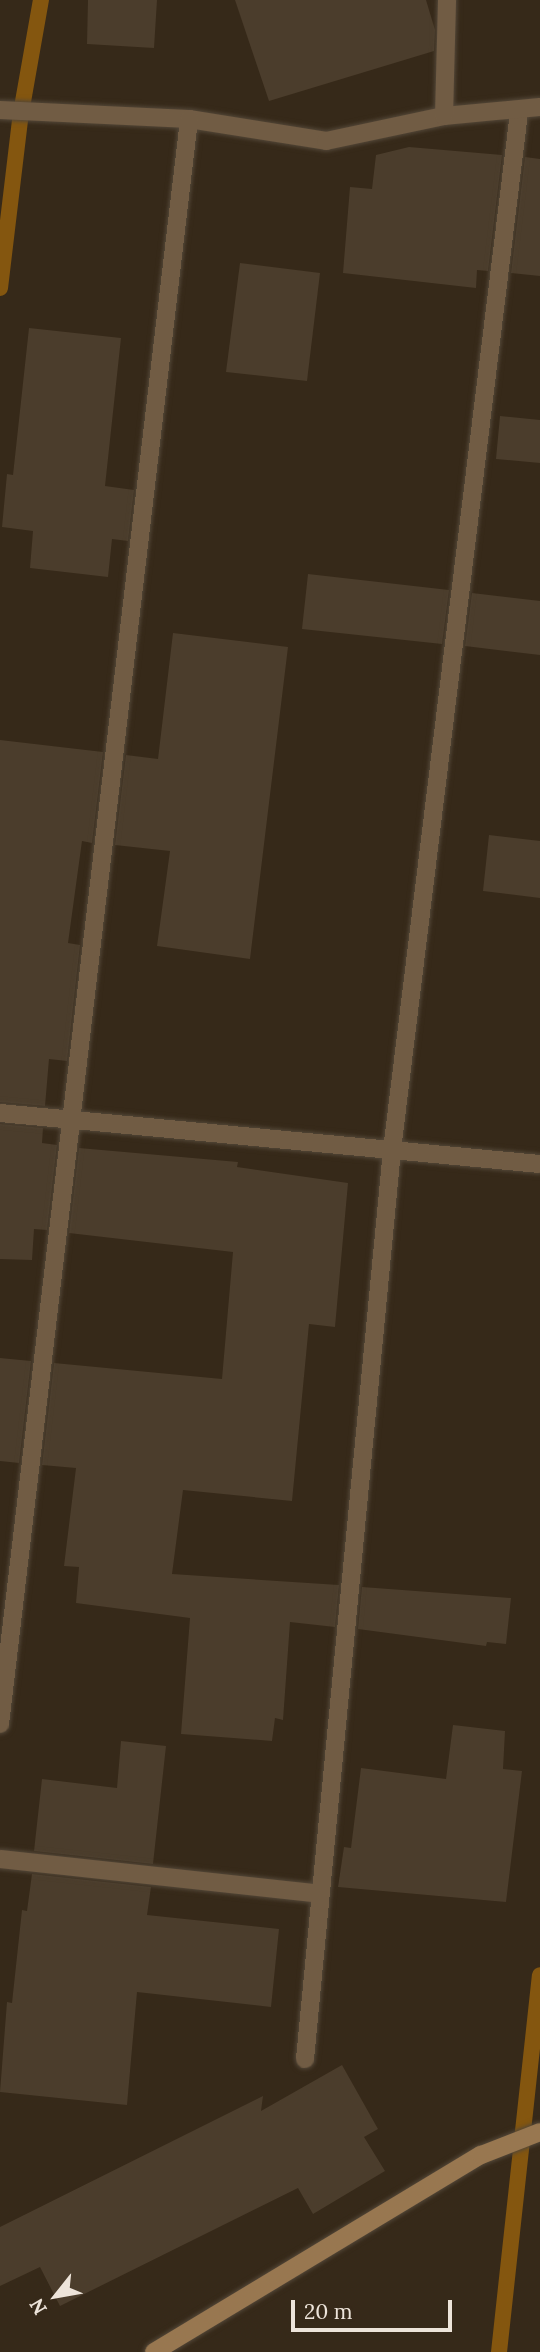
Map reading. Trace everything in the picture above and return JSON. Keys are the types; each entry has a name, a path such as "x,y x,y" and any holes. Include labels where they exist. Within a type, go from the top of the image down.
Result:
{"street":[{"path":"444,116 447,0"},
{"path":"0,110 189,119 326,141 444,116 519,112 540,107"},
{"path":"305,2059 392,1150 519,112"},
{"path":"0,1724 189,119"},
{"path":"0,1113 540,1164"},
{"path":"0,1859 320,1894"},
{"path":"154,2352 481,2155 540,2132"}],"building":[{"path":"88,0 157,0 154,48 87,44"},
{"path":"235,0 426,0 435,30 434,51 269,101"},
{"path":"409,147 502,155 488,271 477,270 476,288 343,273 350,187 372,189 376,155"},
{"path":"525,157 540,159 540,276 511,273"},
{"path":"240,263 320,273 307,381 226,372"},
{"path":"29,328 121,338 105,486 134,490 128,541 112,539 108,577 30,568 33,531 2,527 7,474 13,475"},
{"path":"500,416 540,420 540,463 496,459"},
{"path":"308,574 449,590 442,644 302,629"},
{"path":"472,593 540,601 540,655 465,646"},
{"path":"173,633 288,647 250,959 157,946 170,851 115,845 126,755 158,759"},
{"path":"0,740 103,752 92,843 82,841 68,943 80,945 67,1061 49,1059 45,1106 0,1102"},
{"path":"489,835 540,841 540,898 483,891"},
{"path":"0,1124 43,1128 42,1143 57,1145 47,1230 34,1229 32,1260 0,1259"},
{"path":"79,1148 238,1162 237,1167 348,1183 335,1327 309,1324 292,1501 183,1490 172,1574 339,1585 335,1627 290,1622 283,1720 275,1718 272,1741 181,1734 190,1618 76,1603 79,1567 64,1566 76,1468 42,1465 54,1363 222,1379 233,1252 69,1233"},
{"path":"0,1358 31,1361 19,1463 0,1461"},
{"path":"362,1587 511,1598 506,1644 487,1642 486,1646 358,1629"},
{"path":"453,1725 505,1731 503,1769 522,1771 506,1902 338,1887 344,1847 351,1848 361,1768 446,1779"},
{"path":"121,1741 166,1746 153,1864 34,1851 42,1779 117,1788"},
{"path":"32,1874 151,1887 147,1915 279,1929 271,2007 137,1992 127,2105 0,2092 7,2002 12,2003 22,1910 27,1911"},
{"path":"342,2065 378,2129 364,2137 385,2171 313,2214 298,2188 60,2306 40,2267 0,2286 0,2227 263,2096 261,2111"}],"waterway":[{"path":"0,288 21,113 41,0"},
{"path":"499,2352 540,1975"}]}
